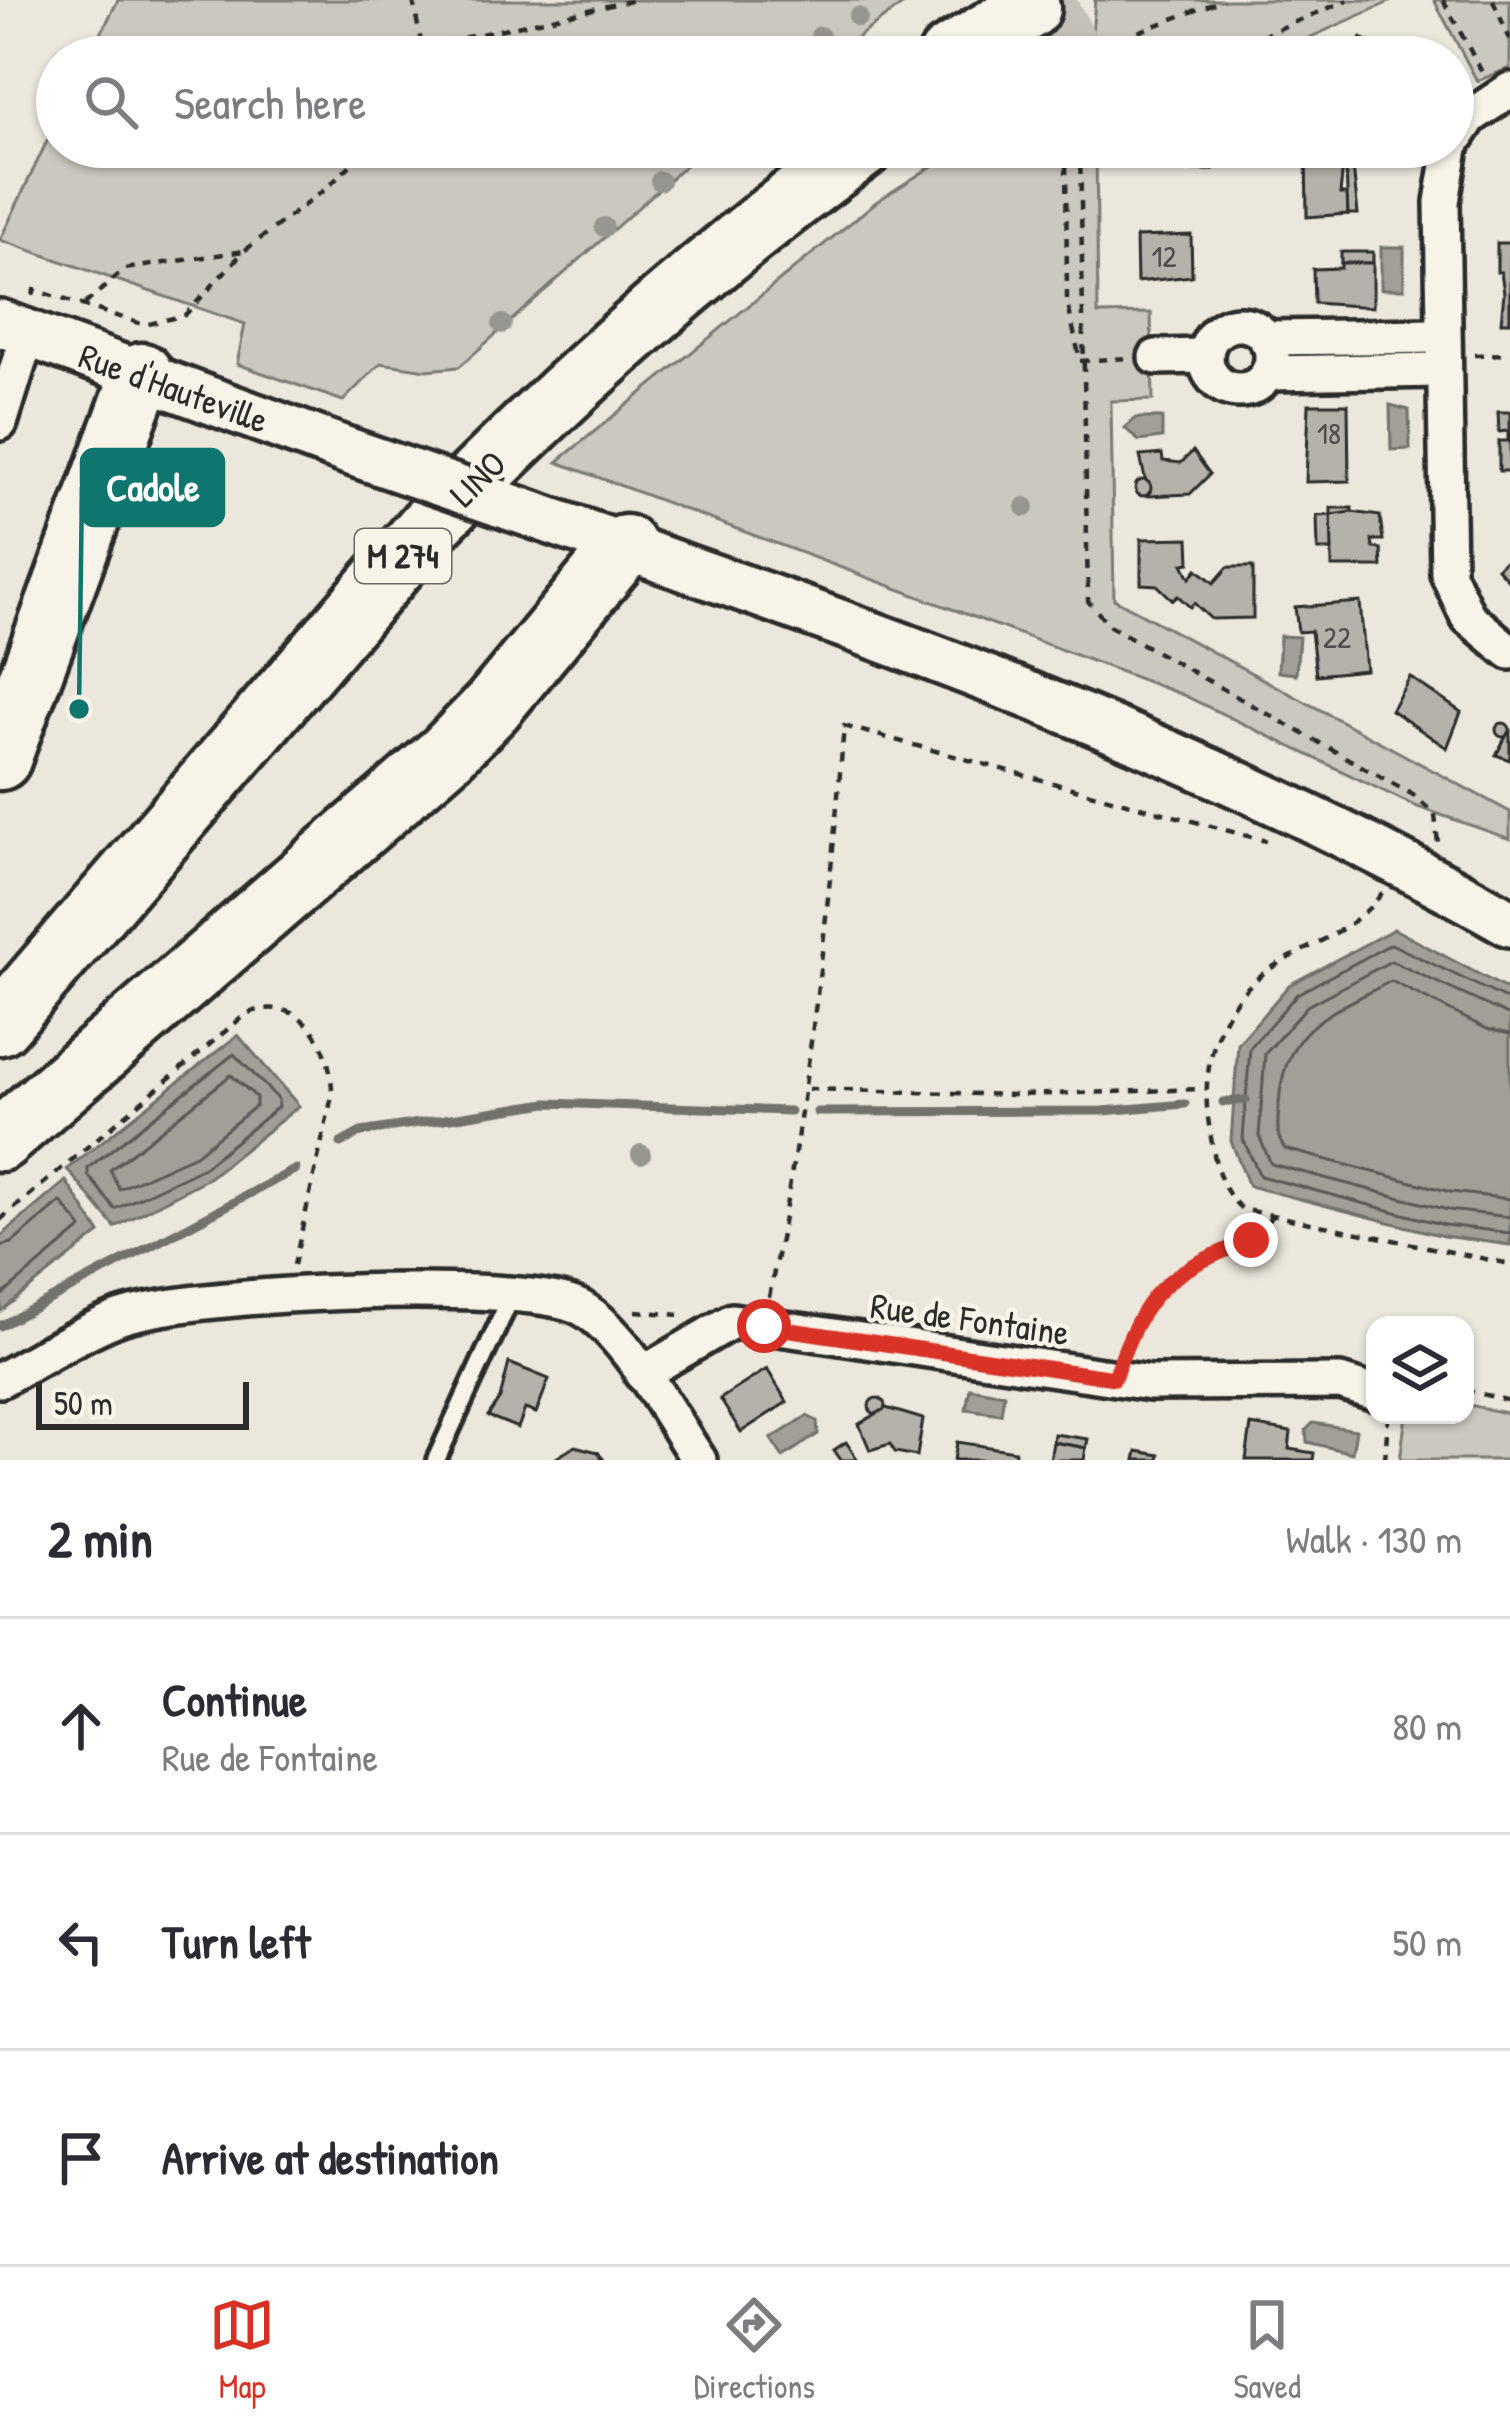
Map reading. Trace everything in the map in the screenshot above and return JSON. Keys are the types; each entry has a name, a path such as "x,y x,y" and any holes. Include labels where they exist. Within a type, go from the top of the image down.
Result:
{"highway":[{"name":"LINO","path":"0,980 336,587 482,431 663,266 789,168"},
{"name":"LINO","path":"0,1024 415,542 496,457 693,276 835,168"},
{"path":"0,760 142,374"},
{"path":"0,1140 447,753 625,546"}],"street":[{"path":"1474,114 1503,93"},
{"path":"1444,168 1441,336 1448,574 1468,617 1510,652"},
{"path":"1232,326 1253,327 1265,338 1272,352 1268,373 1252,388 1231,389 1213,377 1206,356 1214,337 1232,326"},
{"path":"0,423 14,328"},
{"name":"Rue d'Hauteville","path":"14,328 348,451 625,546 1132,738 1413,868 1510,923"},
{"path":"1265,338 1441,336"},
{"path":"1156,357 1206,356"},
{"path":"1268,373 1442,370"},
{"path":"0,1380 114,1319 167,1305 288,1294 511,1297 574,1305 602,1323 699,1460"},
{"path":"642,1374 748,1324"},
{"name":"Rue de Fontaine","path":"748,1324 1196,1387 1340,1382 1366,1396"}],"lane":[{"path":"436,1460 511,1297"}],"path":[{"path":"413,0 420,36"},
{"path":"472,36 634,0"},
{"path":"1128,36 1223,0"},
{"path":"1261,36 1348,0"},
{"path":"1443,0 1466,36"},
{"path":"1493,0 1510,40"},
{"path":"1474,48 1503,93"},
{"path":"14,328 34,290 146,325 184,315 244,251 347,168"},
{"path":"1066,168 1067,301 1080,361"},
{"path":"1080,168 1086,587 1098,616 1415,796 1436,815 1439,834 1434,854 1390,881 1346,927 1272,967 1243,993 1218,1035 1203,1089 1221,1183 1241,1209 1510,1264"},
{"path":"83,305 125,269 244,251"},
{"path":"1080,361 1156,357"},
{"path":"574,1305 748,1324 808,1089 844,726 1279,844"},
{"path":"0,1220 246,1014 264,1007 283,1010 312,1024 332,1070 332,1096 288,1294"},
{"path":"808,1089 1018,1096 1203,1089"},
{"path":"1114,1378 1142,1310 1162,1286 1185,1265 1251,1240 1272,1216"},
{"path":"1474,1392 1510,1400"},
{"path":"1382,1424 1385,1460"}],"shaded area":[{"path":"118,0 909,0 859,36 100,36"},
{"path":"1095,0 1394,0 1313,36 1092,36"},
{"path":"1434,0 1510,0 1510,68 1477,81 1474,36 1453,36"},
{"path":"36,164 36,168 682,168 459,367 426,370 381,363 343,401 237,364 245,324 0,240"},
{"path":"929,168 1096,168 1098,314 1151,313 1153,400 1111,401 1114,599 1510,812 1510,839 1415,806 1183,695 557,462 876,202"},
{"path":"1474,1406 1510,1414 1510,1460 1400,1460 1405,1424 1474,1424"}],"water":[{"path":"1381,247 1404,247 1404,289 1381,289"},
{"path":"1390,405 1409,410 1410,449 1391,450"},
{"path":"1136,418 1162,418 1162,438 1139,441 1125,428"},
{"path":"1280,636 1299,637 1296,674 1278,672"},
{"path":"1394,929 1510,991 1510,1245 1443,1236 1249,1186 1231,1141 1238,1044 1289,985"},
{"path":"238,1035 299,1106 210,1177 115,1227 67,1169"},
{"path":"66,1181 100,1233 1,1311 0,1237"},
{"path":"970,1388 1004,1394 1001,1414 966,1409"},
{"path":"807,1416 817,1421 818,1434 783,1457 771,1439"},
{"path":"1313,1423 1356,1430 1352,1453 1307,1442 1306,1430"}],"building":[{"path":"1166,168 1213,168 1213,170"},
{"path":"1306,168 1343,168 1340,194 1348,194 1348,214 1307,217"},
{"path":"1346,168 1353,168 1358,214 1348,214"},
{"path":"1191,235 1192,276 1137,282 1136,237"},
{"path":"1497,243 1510,243 1510,322 1501,322 1504,293 1501,272 1497,272"},
{"path":"1341,252 1373,252 1373,263 1341,263"},
{"path":"1341,263 1373,263 1373,307 1314,303 1313,269 1341,268"},
{"path":"1309,404 1348,404 1349,481 1306,482"},
{"path":"1498,412 1510,412 1510,471 1499,471 1499,441 1508,441 1508,431 1499,432"},
{"path":"1193,451 1210,474 1190,494 1149,496 1140,456 1162,454 1163,461 1181,463"},
{"path":"1143,480 1151,488 1143,496 1135,488"},
{"path":"1331,508 1352,508 1352,515 1331,515"},
{"path":"1331,515 1380,516 1383,540 1372,540 1373,548 1381,549 1382,567 1332,567"},
{"path":"1331,515 1332,550 1318,550 1317,516"},
{"path":"1189,538 1190,563 1183,564 1190,578 1197,569 1214,583 1228,567 1253,567 1253,618 1211,619 1194,603 1190,607 1178,596 1173,600 1157,585 1141,584 1141,539"},
{"path":"1510,556 1510,582 1497,568"},
{"path":"1360,602 1366,670 1316,675 1311,631 1298,632 1295,607"},
{"path":"1410,677 1461,712 1447,748 1391,710"},
{"path":"1503,723 1510,730 1503,737 1496,730"},
{"path":"1510,729 1510,760 1496,755"},
{"path":"509,1363 549,1379 536,1413 525,1409 518,1428 488,1416 500,1398"},
{"path":"767,1369 787,1402 741,1432 720,1399"},
{"path":"877,1398 885,1406 877,1414 869,1406"},
{"path":"886,1408 923,1419 917,1456 895,1452 890,1444 870,1450 859,1424"},
{"path":"1251,1425 1291,1432 1289,1449 1314,1453 1313,1460 1246,1460"},
{"path":"1054,1434 1088,1439 1086,1448 1053,1442"},
{"path":"846,1442 858,1460 841,1460 834,1450"},
{"path":"957,1442 1015,1451 1014,1460 954,1460"},
{"path":"1053,1442 1086,1448 1084,1460 1050,1460"},
{"path":"575,1446 598,1452 604,1460 553,1460"},
{"path":"1137,1451 1159,1455 1158,1460 1135,1460"}],"waterway":[{"path":"1223,1102 1246,1100"},
{"path":"341,1143 361,1132 547,1103 790,1111"},
{"path":"817,1112 1103,1111 1185,1104"},
{"path":"0,1326 296,1169"}],"tunnel":[{"path":"1036,36 1102,0"}],"place":[{"name":"Cadole","path":"79,709"}],"route":[{"path":"764,1326 1114,1378 1130,1333 1162,1286 1185,1265 1251,1240"}]}
